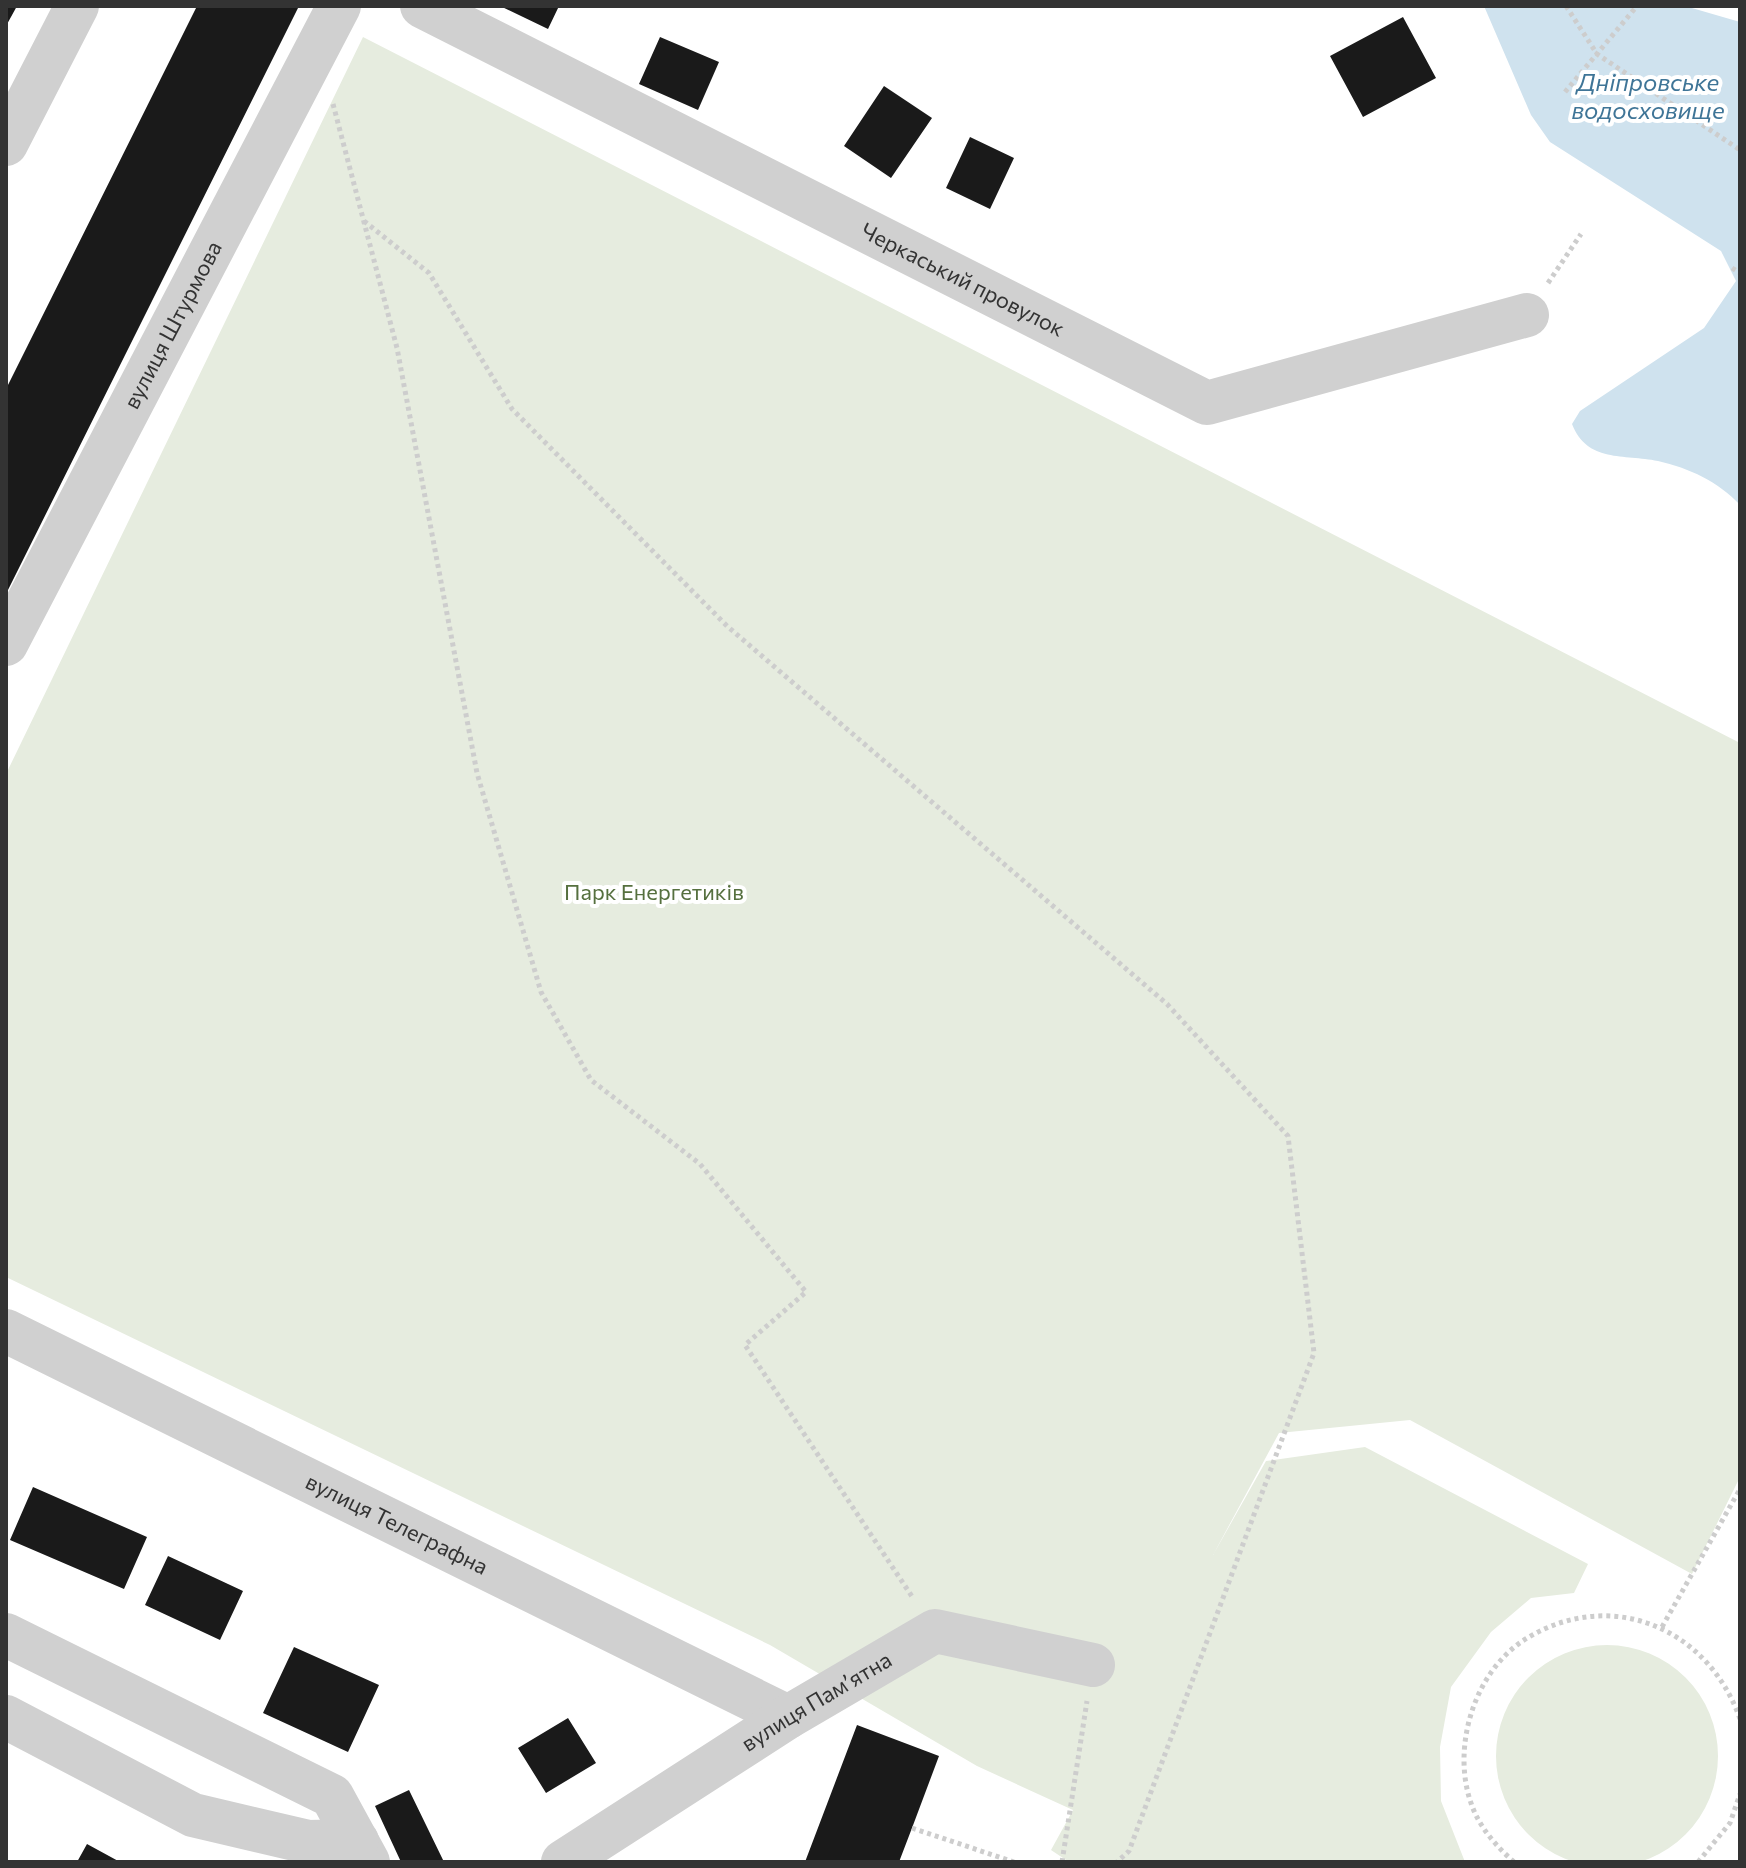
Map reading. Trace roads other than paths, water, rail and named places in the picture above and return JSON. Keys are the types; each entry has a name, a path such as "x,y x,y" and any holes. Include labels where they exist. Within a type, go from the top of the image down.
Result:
{"street":[{"path":"6,144 77,6"},
{"name":"вулиця Штурмова","path":"6,644 339,6"},
{"name":"Черкаський провулок","path":"422,6 1207,403 1527,315"},
{"name":"вулиця Телеграфна","path":"6,1331 788,1717"},
{"name":"вулиця Пам’ятна","path":"563,1862 788,1717 935,1631 1093,1665"},
{"path":"6,1635 332,1796 363,1851"},
{"path":"6,1717 193,1815 308,1842 363,1851"}],"water":[{"name":"Дніпровське водосховище","path":"1484,6 1685,6 1740,22 1740,505 1713,483 1681,468 1597,451 1587,445 1572,424 1580,411 1704,328 1736,281 1721,251 1550,142 1531,115"}],"park label":[{"name":"Парк Енергетиків","path":"654,892"}]}
